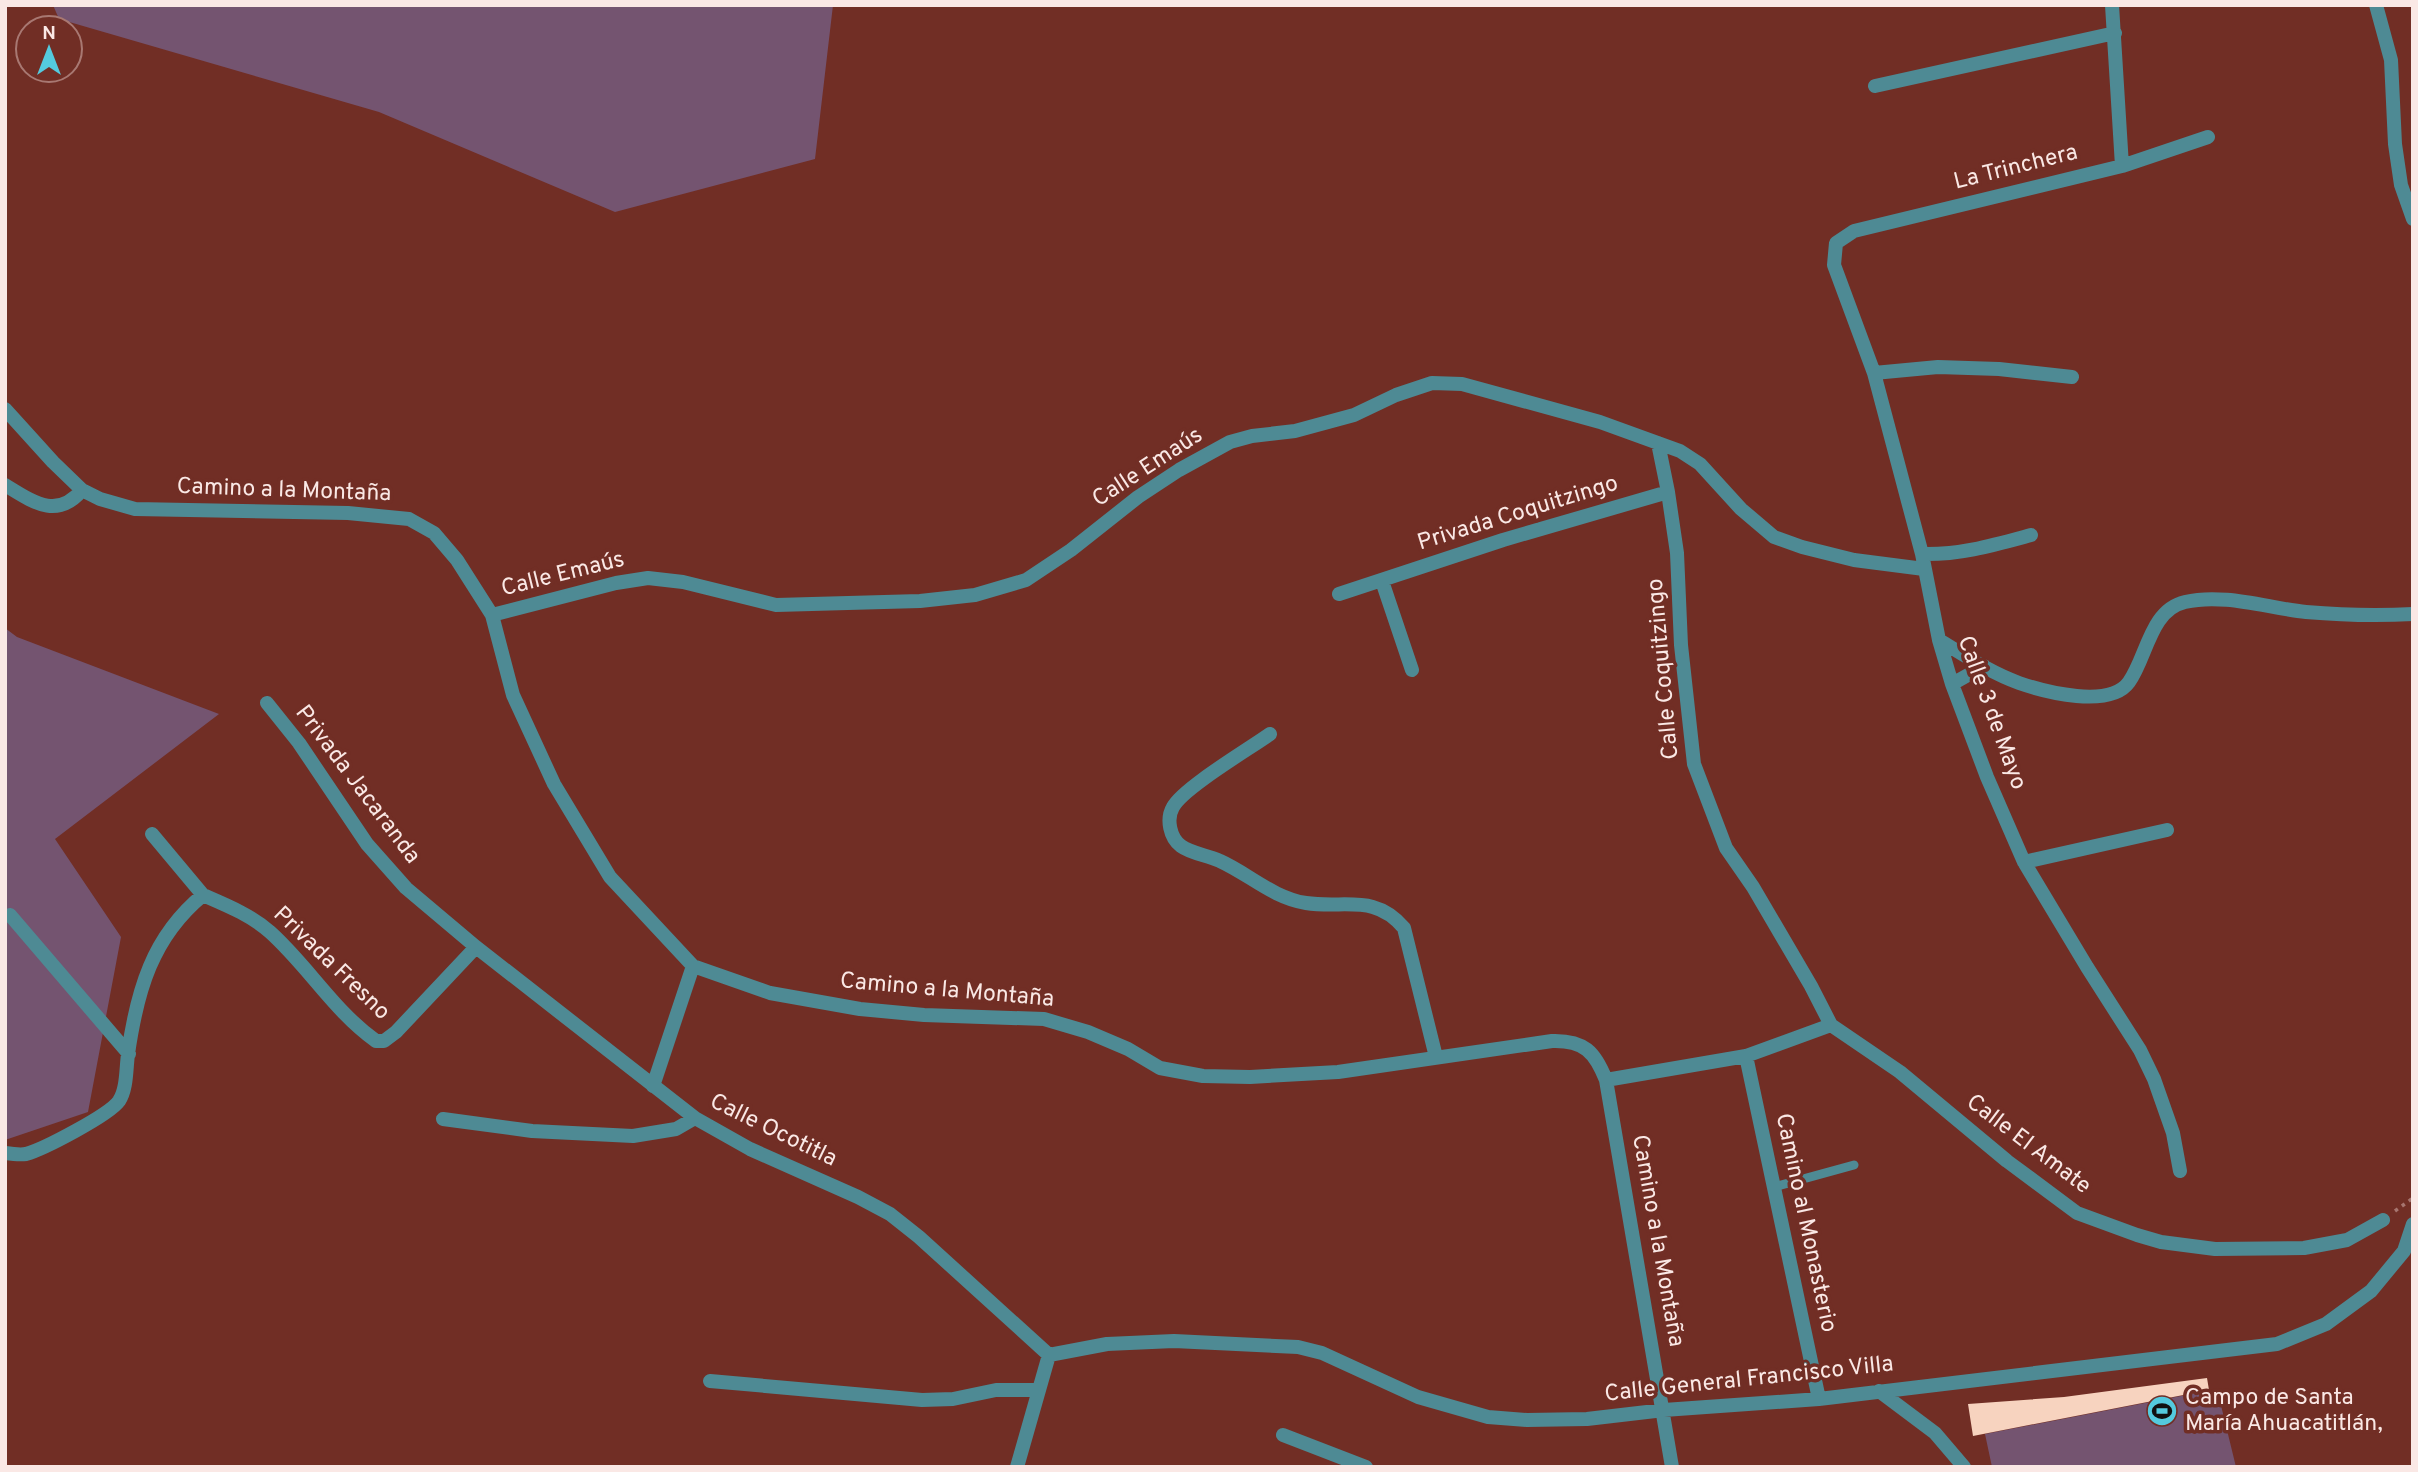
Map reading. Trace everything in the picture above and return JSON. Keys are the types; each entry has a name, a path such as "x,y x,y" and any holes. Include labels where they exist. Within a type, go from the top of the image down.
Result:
{"street":[{"path":"2112,5 2122,166"},
{"path":"2376,5 2391,60 2395,144 2401,185 2413,219"},
{"path":"1875,86 2115,33"},
{"name":"La Trinchera","path":"1836,243 1853,231 2122,166 2208,137"},
{"name":"Calle 3 de Mayo","path":"1836,243 1834,265 1874,373 1952,684 1987,777 2024,862 2140,1050 2154,1079 2173,1133 2180,1171"},
{"path":"1874,373 1950,367 2072,377"},
{"name":"Calle Emaús","path":"492,615 616,583 648,578 683,582 776,605 920,601 975,595 1026,580 1071,550 1138,497 1179,470 1230,442 1252,436 1295,431 1354,415 1396,395 1432,383 1462,384 1600,422 1680,450 1700,464 1741,509 1774,537 1802,547 1854,560 1923,562 1944,554 2031,535"},
{"name":"Camino a la Montaña","path":"5,409 82,490 100,499 135,509 348,513 409,519 434,533 457,560 492,615 513,695 554,784 610,877 693,966 770,993 860,1009 924,1015 1044,1019 1088,1032 1128,1049 1160,1068 1203,1076 1250,1077 1338,1072 1568,1040 1586,1047 1599,1063 1606,1080 1672,1467"},
{"name":"Calle Coquitzingo","path":"1658,443 1677,552 1681,645 1694,764 1726,848 1753,887 1831,1025"},
{"path":"5,485 32,501 47,506 61,506 72,501 82,490"},
{"name":"Privada Coquitzingo","path":"1339,594 1503,540 1668,492"},
{"path":"1382,582 1412,670"},
{"path":"1939,640 2018,682 2079,696 2103,697 2120,692 2130,682 2157,624 2172,607 2183,602 2209,598 2308,612 2413,614"},
{"path":"1952,684 1984,666"},
{"name":"Privada Jacaranda","path":"267,703 299,743 367,844 406,888 476,947"},
{"path":"1270,734 1183,794 1171,809 1171,833 1179,845 1220,861 1286,898 1312,904 1370,906 1394,915 1404,928 1436,1057"},
{"path":"2024,862 2167,830"},
{"name":"Privada Fresno","path":"152,834 203,895 242,912 270,932 338,1008 376,1041 384,1041 396,1032 476,947"},
{"path":"5,1153 26,1154 105,1114 119,1101 144,978 157,948 171,926 203,895"},
{"path":"10,915 128,1054"},
{"name":"Calle Ocotitla","path":"476,947 695,1118 750,1149 890,1214 1049,1355"},
{"path":"653,1086 693,966"},
{"path":"1606,1080 1746,1056 1831,1025"},
{"name":"Calle El Amate","path":"1831,1025 1900,1072 2007,1161 2077,1213 2137,1235 2161,1242 2215,1249 2304,1248 2347,1240 2383,1220"},
{"name":"Camino al Monasterio","path":"1746,1056 1819,1399"},
{"path":"443,1119 532,1131 633,1136 676,1129 695,1118"},
{"name":"Calle General Francisco Villa","path":"1049,1355 1107,1344 1174,1341 1298,1346 1322,1353 1418,1396 1488,1417 1527,1420 1587,1419 1664,1410 1819,1399 2277,1344 2326,1324 2371,1291 2404,1251 2413,1224"},
{"path":"1017,1467 1049,1355"},
{"path":"710,1381 922,1400 953,1399 996,1390 1039,1390"},
{"path":"1879,1391 1935,1433 1964,1467"},
{"path":"1283,1435 1360,1466"}],"lane":[{"path":"1773,1187 1853,1165"}],"shaded area":[{"path":"53,5 833,5 815,159 615,212 379,112 84,26 84,14 57,14"},
{"path":"5,628 17,637 219,714 55,839 121,937 88,1112 5,1140"},
{"name":"Campo de Santa María Ahuacatitlán,","path":"2217,1389 2236,1467 1992,1467 1985,1434"}],"building":[{"path":"2207,1378 2209,1390 1973,1436 1968,1404 2064,1397"}],"place":[{"name":"Campo de Santa María Ahuacatitlán,","path":"2162,1411"}]}
